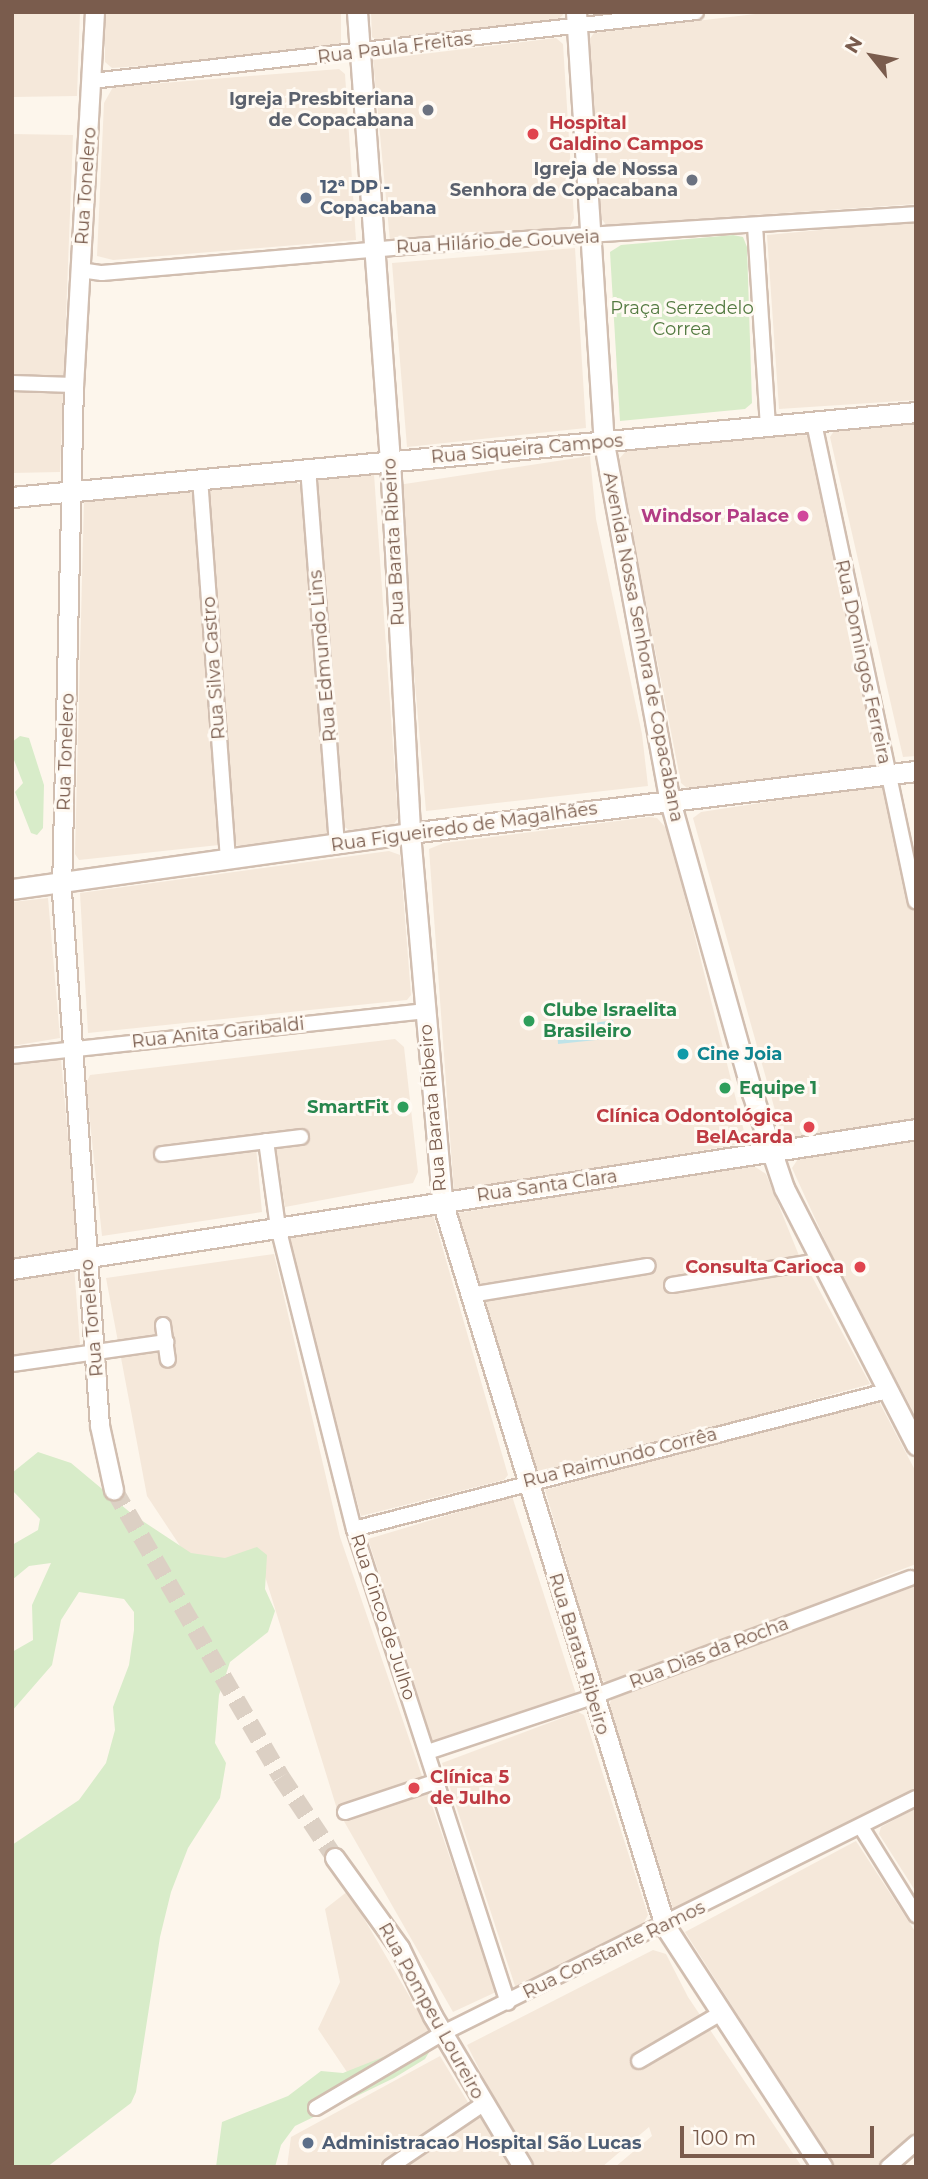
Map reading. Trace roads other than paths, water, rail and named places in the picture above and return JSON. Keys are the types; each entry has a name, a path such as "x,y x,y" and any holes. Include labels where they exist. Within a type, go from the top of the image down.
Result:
{"main road":[{"name":"Rua Barata Ribeiro","path":"357,12 390,460 410,833 442,1201 592,1697 665,1926 822,2167"},
{"name":"Avenida Nossa Senhora de Copacabana","path":"576,20 604,443 670,801 772,1154 818,1261 916,1445"},
{"name":"Rua Siqueira Campos","path":"12,497 916,412"},
{"name":"Rua Figueiredo de Magalhães","path":"12,889 410,833 916,771"},
{"name":"Rua Santa Clara","path":"12,1269 87,1255 442,1201 772,1154 916,1129"}],"street":[{"name":"Rua Tonelero","path":"95,12 74,386 62,883 100,1426 114,1490"},
{"name":"Rua Paula Freitas","path":"92,81 360,53 576,20 696,12"},
{"name":"Rua Hilário de Gouveia","path":"80,270 102,273 374,249 916,214"},
{"path":"755,226 768,427"},
{"path":"12,383 74,386"},
{"name":"Rua Domingos Ferreira","path":"814,423 886,775 916,901"},
{"name":"Rua Edmundo Lins","path":"308,468 338,844"},
{"name":"Rua Silva Castro","path":"200,478 228,859"},
{"name":"Rua Anita Garibaldi","path":"12,1056 424,1011"},
{"path":"162,1154 301,1137"},
{"name":"Rua Cinco de Julho","path":"266,1141 278,1227 354,1529 508,2003"},
{"path":"672,1285 818,1261"},
{"path":"470,1294 648,1266"},
{"path":"163,1325 168,1360"},
{"path":"12,1364 95,1350 166,1342"},
{"name":"Rua Raimundo Corrêa","path":"354,1529 526,1481 887,1391"},
{"name":"Rua Dias da Rocha","path":"428,1752 592,1697 910,1578"},
{"path":"345,1812 438,1781"},
{"name":"Rua Constante Ramos","path":"316,2108 443,2033 665,1926 916,1798"},
{"path":"861,1827 916,1915"},
{"name":"Rua Pompeu Loureiro","path":"335,1858 400,1948 443,2033 523,2167"},
{"path":"639,2061 721,2013"},
{"path":"390,2167 483,2104"},
{"path":"888,2167 916,2143"}],"water":[{"path":"613,1020 615,1038 558,1044 557,1029"}],"tunnel":[{"path":"114,1490 281,1777 335,1858"}],"place":[{"name":"Igreja Presbiteriana de Copacabana","path":"428,110"},
{"name":"Hospital Galdino Campos","path":"533,134"},
{"name":"Igreja de Nossa Senhora de Copacabana","path":"692,180"},
{"name":"12ª DP - Copacabana","path":"306,198"},
{"name":"Windsor Palace","path":"803,516"},
{"name":"Clube Israelita Brasileiro","path":"529,1021"},
{"name":"Cine Joia","path":"683,1054"},
{"name":"Equipe 1","path":"725,1088"},
{"name":"SmartFit","path":"403,1107"},
{"name":"Clínica Odontológica BelAcarda","path":"809,1127"},
{"name":"Consulta Carioca","path":"860,1267"},
{"name":"Clínica 5 de Julho","path":"414,1788"},
{"name":"Administracao Hospital São Lucas","path":"308,2143"}],"park label":[{"name":"Praça Serzedelo Correa","path":"682,319"}]}
